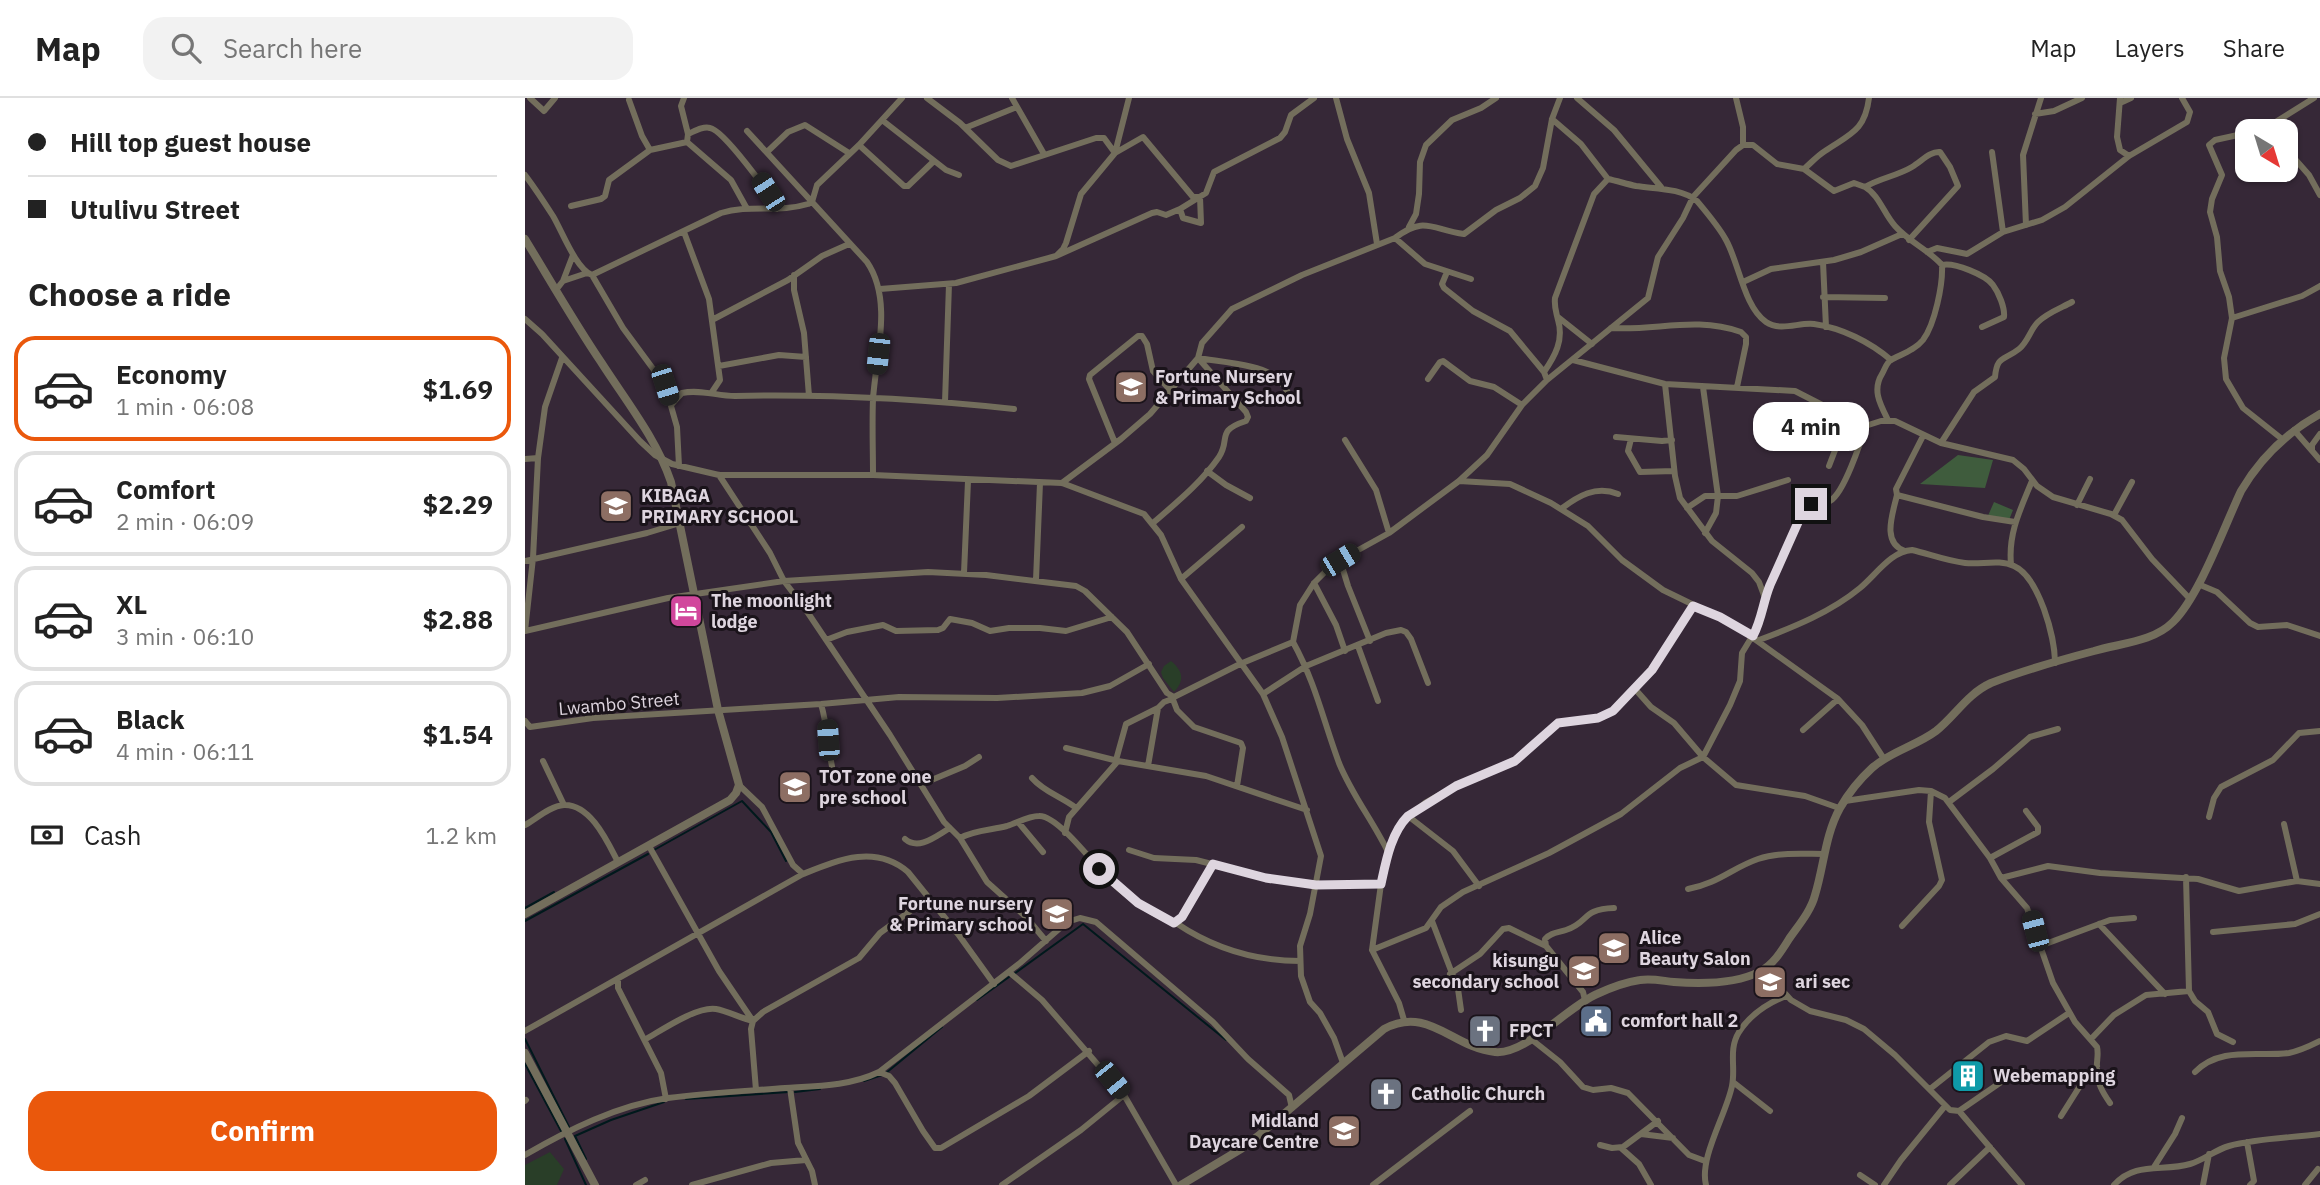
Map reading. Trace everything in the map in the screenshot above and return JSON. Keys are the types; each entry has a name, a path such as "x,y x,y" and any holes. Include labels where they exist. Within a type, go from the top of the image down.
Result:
{"street":[{"path":"530,98 544,111 555,98"},
{"path":"684,98 681,106 688,134 687,142"},
{"path":"563,281 589,274 721,213 746,207 776,209 802,206 811,202 815,189 902,98"},
{"path":"927,98 965,128 998,160 1011,166 1101,137 1115,153"},
{"path":"1012,98 1044,154"},
{"path":"1115,153 1129,98"},
{"path":"880,289 974,280 1056,256 1104,236 1139,217 1157,212 1166,215 1180,209 1209,188 1214,172 1280,138 1291,115 1314,98"},
{"path":"1336,98 1347,139 1369,193 1377,244"},
{"path":"1062,483 1150,414 1198,358 1202,343 1231,309 1277,285 1395,238 1409,227 1416,214 1420,162 1426,145 1452,120 1481,108 1496,98"},
{"path":"1409,227 1425,225 1464,234 1535,186 1543,168 1552,119 1560,98"},
{"path":"1577,98 1614,130 1661,187"},
{"path":"1736,98 1743,127 1743,145"},
{"path":"1804,169 1821,153 1857,130 1866,115 1869,98"},
{"path":"2026,225 2023,155 2041,98"},
{"path":"2035,114 2054,111 2082,98"},
{"path":"2129,156 2120,150 2118,142 2120,101 2131,98"},
{"path":"1927,252 1937,248 1967,254 2003,232 2042,220 2065,207 2129,156 2187,122 2190,113 2182,98"},
{"path":"2281,119 2314,98"},
{"path":"629,100 642,136 650,149"},
{"path":"965,128 1017,107"},
{"path":"1552,119 1581,144 1608,179 1638,186 1661,187 1693,197 1727,242 1756,310 1769,324 1791,327 1811,324 1826,327 1866,342 1891,360"},
{"path":"882,120 946,170 959,175"},
{"path":"767,152 788,132 805,125 849,153"},
{"path":"688,134 706,127 719,133 759,180 776,209"},
{"path":"747,131 876,274 880,289 878,354 873,398 873,475"},
{"path":"2235,136 2215,140 2209,145 2222,175 2210,205 2210,212 2217,237 2220,271 2229,296 2232,318 2224,358 2229,387 2250,415 2282,439"},
{"path":"1056,256 1066,243 1081,194 1115,153 1143,137 1193,197 1200,197"},
{"path":"571,206 601,199 608,180 650,149 687,142"},
{"path":"687,142 731,180 746,207"},
{"path":"859,145 904,186 908,186 934,161"},
{"path":"1388,852 1358,804 1344,774 1306,666 1293,642 1300,605 1314,583 1340,560 1389,533 1459,481 1487,455 1522,405 1547,380 1651,294 1658,257 1693,197 1722,163 1743,145 1751,145 1781,166 1804,169 1831,190 1854,183 1865,187 1874,194 1892,223 1909,240 1942,265 1951,264 1963,268 1994,286 2004,309 2004,317 1982,327"},
{"path":"1865,187 1911,167 1934,152 1940,152 1958,186 1909,240"},
{"path":"1992,152 2003,232"},
{"path":"2298,163 2309,175 2320,195"},
{"path":"525,174 554,217 573,255 665,385 677,427 679,466"},
{"path":"1544,372 1555,357 1559,345 1555,298 1594,194 1608,179"},
{"path":"1180,209 1183,218 1201,223 1200,197"},
{"path":"684,232 689,251 705,285 712,320 720,380 712,392"},
{"path":"1743,282 1771,269 1823,262 1861,252 1902,234"},
{"path":"1395,238 1425,264 1471,279"},
{"path":"525,239 655,442 663,459 671,482 719,710 739,785 762,807 793,865 803,874"},
{"path":"712,320 794,275 822,256 849,244"},
{"path":"556,290 563,281 573,255"},
{"path":"1823,262 1826,327"},
{"path":"1888,420 1876,391 1879,379 1891,360 1923,341 1930,328 1942,280 1942,265"},
{"path":"1447,272 1442,285 1444,288 1473,311 1510,331 1544,372 1547,380"},
{"path":"794,275 809,396"},
{"path":"945,402 949,284"},
{"path":"2232,318 2302,296 2320,286"},
{"path":"1823,296 1885,298"},
{"path":"1941,443 1974,392 1995,377 1999,362 2020,348 2030,337 2036,324 2072,302"},
{"path":"1558,317 1592,344"},
{"path":"525,320 542,334 640,441 655,455 679,466 719,475 873,475 1062,483 1140,512 1153,523 1181,579 1263,694 1282,737 1321,856 1300,946 1301,976 1310,1002 1320,1013 1334,1038 1343,1063"},
{"path":"1611,328 1652,329 1688,323 1741,332 1747,340 1737,387"},
{"path":"1115,443 1089,379 1090,375 1138,336 1142,336 1147,344 1153,371 1170,390"},
{"path":"719,366 779,355 806,357"},
{"path":"562,358 545,407 538,458 533,558 525,631 693,594 785,581 928,572 1036,580 1081,588 1127,632 1172,698 1177,710 1194,727 1241,743 1243,748 1237,786"},
{"path":"1198,358 1257,368 1272,374 1292,399"},
{"path":"1153,523 1189,491 1220,456 1227,431 1248,417 1198,358"},
{"path":"1573,360 1665,384 1737,387 1803,394 1834,411 1842,432 1829,466"},
{"path":"1428,380 1440,362 1444,361 1470,381 1494,387 1522,405"},
{"path":"1665,384 1677,490 1705,533 1752,573 1765,598"},
{"path":"1703,387 1718,496 1716,513 1705,533"},
{"path":"671,405 682,393 712,392 731,396 809,396 945,402 1014,409"},
{"path":"1009,972 1042,1000 1125,1095 1179,1185 1241,1149 1384,1029 1404,1020 1422,1023 1483,1050 1513,1050 1585,1000 1615,987 1641,980 1723,981 1757,973 1779,955 1810,908 1824,854 1842,805 1863,778 1884,759 1938,730 1968,698 1990,684 2155,635 2172,623 2190,599 2241,491 2261,461 2282,439 2320,414"},
{"path":"1842,432 1888,420 1941,443 2013,460 2024,469 2032,481 2053,497 2114,515 2122,520 2152,559 2190,599"},
{"path":"1372,950 1426,928 1451,899 1604,825 1687,764 1703,757 1738,689 1742,653 1756,638 1765,598 1804,509 1811,504 1829,501 1835,496 1849,473 1865,426"},
{"path":"2294,430 2320,460"},
{"path":"2312,452 2312,445 2320,434"},
{"path":"1923,436 1896,489 1890,526 1892,539 1898,548 1905,551 1969,564 2011,564 2027,577 2038,594 2052,638 2055,663"},
{"path":"1616,437 1672,440"},
{"path":"1631,439 1628,452 1640,472 1674,471"},
{"path":"1345,440 1376,490 1389,533"},
{"path":"525,459 538,458"},
{"path":"1207,471 1250,498"},
{"path":"719,475 785,581 922,784 944,822 960,838 987,882 1027,917 1046,941"},
{"path":"2077,505 2090,479"},
{"path":"1687,509 1700,498 1737,496 1788,480"},
{"path":"964,573 968,481"},
{"path":"1459,481 1510,484 1561,509 1595,532 1622,560 1649,580 1674,597 1720,617 1756,638 1838,699 1862,725 1884,759"},
{"path":"2011,564 2010,551 2015,522 2032,481"},
{"path":"2114,515 2132,482"},
{"path":"1036,580 1039,483"},
{"path":"1561,509 1578,497 1593,491 1611,491 1618,494"},
{"path":"1897,495 1983,517 2015,522"},
{"path":"525,561 680,523"},
{"path":"1181,579 1242,527"},
{"path":"1756,638 1805,622 1861,587 1891,559 1905,551"},
{"path":"1340,560 1347,586 1370,641"},
{"path":"1314,583 1336,625 1345,651"},
{"path":"2197,584 2217,592 2250,623 2258,627 2287,625 2320,636"},
{"path":"1404,1020 1399,1003 1372,950 1388,852 1402,822 1456,786 1515,761 1558,723 1608,715 1652,670 1693,606"},
{"path":"826,640 847,632 883,625 896,631 938,630 950,619 972,623 991,631 1009,628 1066,631 1112,617"},
{"path":"1263,694 1306,666 1394,631 1406,632 1428,683"},
{"path":"1065,833 1068,819 1117,760 1126,724 1240,663 1293,642"},
{"path":"1358,646 1378,701"},
{"path":"719,710 899,697 997,698 1082,693 1110,686 1149,664"},
{"path":"1635,689 1651,707 1674,723 1703,757 1730,781 1742,787 1805,796 1842,805 1919,790 1931,790 1940,794 1949,802 1963,825 1990,858 2001,878 2029,912 2053,983 2069,1013 2099,1052 2097,1066 2100,1087 2110,1103"},
{"path":"1803,730 1838,699"},
{"path":"821,704 827,725 834,776"},
{"path":"1148,766 1158,708"},
{"name":"Lwambo Street","path":"525,721 530,727 593,718 719,710"},
{"path":"1949,802 2030,737 2058,729"},
{"path":"2209,817 2214,798 2221,787 2273,760 2299,733 2320,731"},
{"path":"1066,748 1206,776 1307,810"},
{"path":"922,784 965,766 979,757"},
{"path":"543,761 564,805"},
{"path":"1032,778 1041,788 1076,808"},
{"path":"525,914 730,800 739,785"},
{"path":"1902,926 1916,913 1941,880 1929,822 1931,790"},
{"path":"525,825 564,805 587,814 618,862"},
{"path":"1990,858 2038,832 2038,827 2026,811"},
{"path":"960,838 1042,816 1089,855 1110,880 1160,916 1209,943 1271,961 1300,961"},
{"path":"1408,816 1453,851 1479,886"},
{"path":"1018,822 1043,852"},
{"path":"2284,824 2297,881"},
{"path":"905,839 912,844 921,844 950,828"},
{"path":"649,846 719,971 753,1021"},
{"path":"1129,850 1154,858 1196,859 1266,878 1316,885 1381,884"},
{"path":"1688,888 1711,883 1758,859 1789,854 1824,854"},
{"path":"525,1031 803,874 839,859 869,856 898,864 928,898 994,984"},
{"path":"1176,923 1213,864"},
{"path":"2001,878 2048,866 2100,873 2186,877 2239,891 2297,881 2320,884"},
{"path":"2186,877 2189,991 2195,1001 2208,1012 2217,1034 2233,1042"},
{"path":"756,1090 751,1029 753,1021 763,1012 859,958 880,933 928,898"},
{"path":"1546,946 1545,939 1552,933 1571,928 1593,910 1614,908"},
{"path":"2213,932 2295,924 2320,914"},
{"path":"525,1155 567,1131 640,1104 666,1098 851,1082 879,1072 994,984 1067,922 1080,918 1096,922 1213,1022 1289,1096 1292,1108"},
{"path":"2040,946 2110,920 2134,918"},
{"path":"1431,921 1458,989 1461,1010"},
{"path":"2099,924 2165,994"},
{"path":"1450,974 1481,954 1505,928 1546,946 1583,992 1585,1000"},
{"path":"1768,966 1786,996 1810,1011 1846,1020 1864,1029 1895,1055 1945,1106 1954,1111 1959,1111 2007,1078"},
{"path":"618,979 618,988 661,1073 666,1098"},
{"path":"2091,1039 2114,1015 2135,1000 2146,995 2189,991"},
{"path":"1706,1185 1705,1161 1733,1082 1733,1047 1739,1033 1761,1010 1786,996"},
{"path":"646,1039 709,1009 753,1021"},
{"path":"1930,1089 1989,1042 2006,1036 2027,1041 2069,1013"},
{"path":"1531,1039 1560,1062 1583,1087 1589,1090 1611,1088 1624,1091 1658,1121 1689,1155 1705,1161"},
{"path":"2195,1072 2202,1064 2216,1057 2289,1053 2320,1041"},
{"path":"879,1072 889,1076 895,1083 935,1148 941,1148 1029,1096 1089,1051"},
{"path":"525,1053 595,1185"},
{"path":"2061,1116 2085,1078 2097,1066"},
{"path":"1733,1082 1770,1111"},
{"path":"790,1088 798,1143 815,1185"},
{"path":"1002,1185 1081,1130 1125,1095"},
{"path":"1884,1185 1945,1106"},
{"path":"1373,1185 1470,1111"},
{"path":"1959,1111 2022,1185"},
{"path":"2154,1167 2177,1131 2182,1118"},
{"path":"1621,1148 1658,1121"},
{"path":"1641,1134 1673,1138"},
{"path":"2114,1185 2121,1177 2133,1171 2190,1164 2225,1147 2320,1134"},
{"path":"2247,1142 2255,1181 2250,1185"},
{"path":"1600,1144 1621,1148 1639,1164 1651,1185"},
{"path":"1950,1185 1990,1147"},
{"path":"2203,1185 2209,1154"},
{"path":"692,1185 771,1163 806,1160"},
{"path":"2305,1185 2318,1169"},
{"path":"727,1184 736,1174"},
{"path":"1860,1175 1875,1185"},
{"path":"636,1185 645,1180"}],"green space":[{"path":"1958,455 1993,460 1985,488 1920,484"},
{"path":"1994,502 2013,510 2009,520 1987,518"},
{"path":"1171,661 1181,676 1180,684 1174,692 1161,672"},
{"path":"550,1152 564,1169 557,1185 525,1185 525,1165"}],"waterway":[{"path":"654,850 742,801 771,832 786,861"},
{"path":"525,921 648,854"},
{"path":"525,908 554,892"},
{"path":"1014,974 1083,924 1226,1040"},
{"path":"977,1000 1009,977"},
{"path":"886,1073 942,1027"},
{"path":"525,1039 569,1127"},
{"path":"525,1064 561,1131"},
{"path":"864,1081 882,1075"},
{"path":"795,1092 820,1089"},
{"path":"686,1099 789,1092"},
{"path":"586,1159 575,1136 664,1102"},
{"path":"565,1139 586,1185"}],"place":[{"name":"Fortune Nursery & Primary School","path":"1131,387"},
{"name":"KIBAGA PRIMARY SCHOOL","path":"616,506"},
{"name":"The moonlight lodge","path":"686,611"},
{"name":"TOT zone one pre school","path":"795,787"},
{"name":"Fortune nursery & Primary school","path":"1057,914"},
{"name":"Alice Beauty Salon","path":"1614,948"},
{"name":"kisungu secondary school","path":"1584,971"},
{"name":"ari sec","path":"1770,982"},
{"name":"comfort hall 2","path":"1596,1021"},
{"name":"FPCT","path":"1485,1031"},
{"name":"Webemapping","path":"1968,1076"},
{"name":"Catholic Church","path":"1386,1094"},
{"name":"Midland Daycare Centre","path":"1344,1131"}],"route":[{"path":"1099,869 1138,903 1174,923 1182,917 1213,864 1266,878 1316,885 1381,884 1388,852 1402,822 1408,816 1456,786 1506,767 1558,723 1608,715 1652,670 1693,606 1720,617 1753,636 1759,625 1770,585 1804,509 1811,504"}]}
